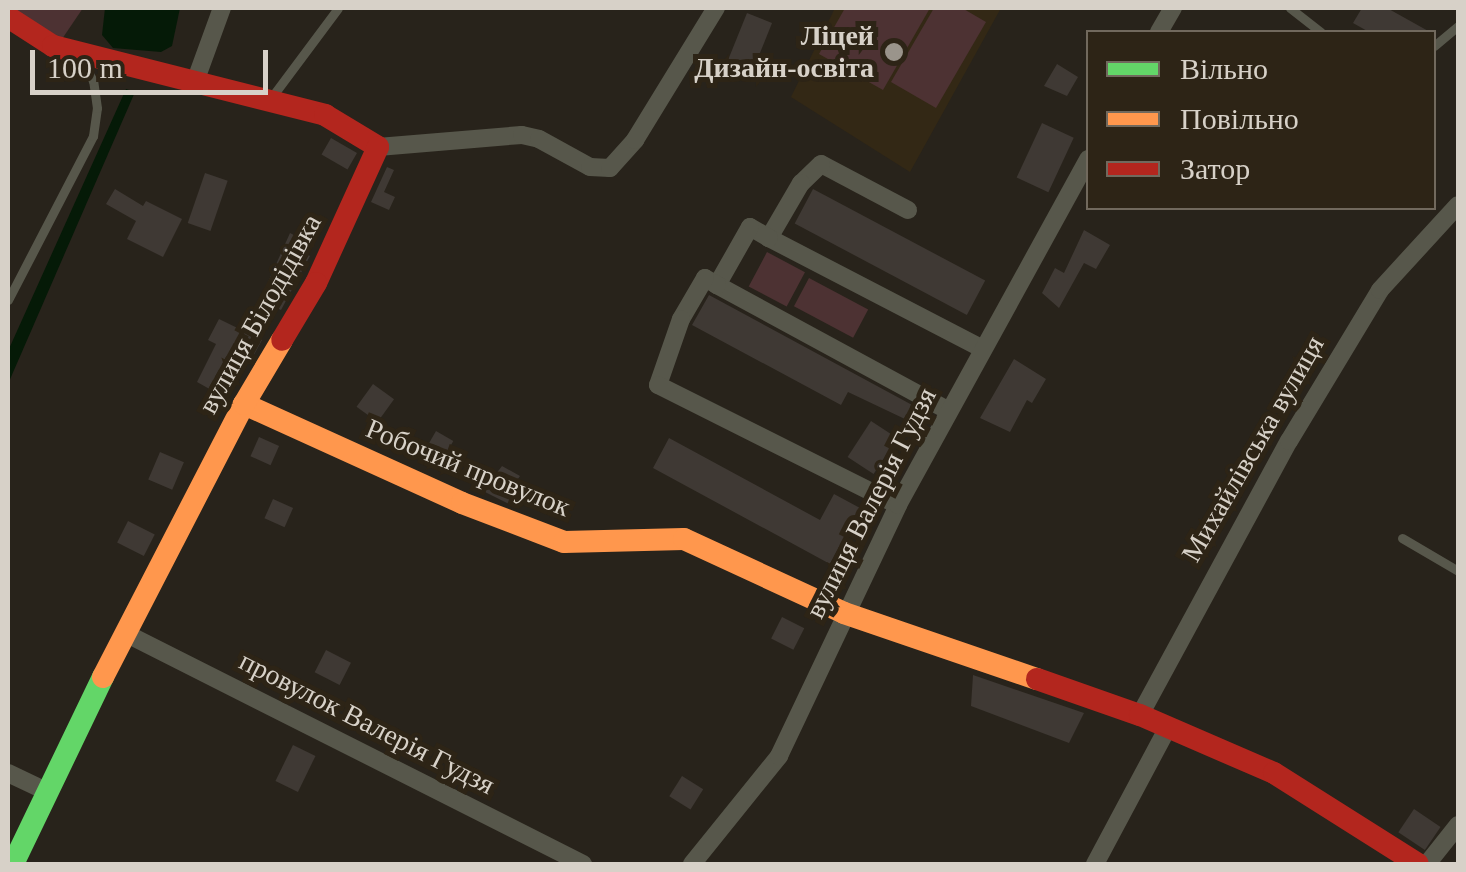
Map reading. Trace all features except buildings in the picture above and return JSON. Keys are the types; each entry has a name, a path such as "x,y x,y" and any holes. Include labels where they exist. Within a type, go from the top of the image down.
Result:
{"street":[{"path":"195,82 222,8"},
{"path":"8,17 53,46 325,115 378,147 522,135 539,139 590,167 610,168 636,140 716,8"},
{"path":"1160,30 1173,8"},
{"name":"вулиця Білодідівка","path":"13,864 124,633 244,404 316,283 378,147"},
{"name":"вулиця Валерія Гудзя","path":"692,864 779,756 898,506 1086,163"},
{"path":"769,238 801,183 821,164 908,210"},
{"name":"Михайлівська вулиця","path":"1140,715 1289,441 1380,290 1458,205"},
{"path":"717,285 750,228 983,349"},
{"path":"898,506 658,385 681,319 705,278 948,411"},
{"name":"Робочий провулок","path":"244,404 462,502 564,542 684,538 844,613 1140,715"},
{"name":"провулок Валерія Гудзя","path":"124,633 583,864"},
{"path":"1140,715 1274,773 1418,864"},
{"path":"1095,864 1168,727"},
{"path":"8,773 48,792"},
{"path":"1427,864 1458,826"}],"lane":[{"path":"270,100 338,8"},
{"path":"1290,8 1318,30"},
{"path":"1436,44 1458,26"},
{"path":"8,300 93,136 97,108 93,81 79,54"},
{"path":"1402,538 1458,571"}],"shaded area":[{"path":"11,8 83,8 62,39"},
{"path":"105,8 180,8 172,46 161,52 113,48 102,35"},
{"name":"Ліцей Дизайн-освіта","path":"835,8 1001,8 910,172 791,97"},
{"path":"845,8 930,8 883,90 819,54"},
{"path":"934,8 962,8 986,22 936,108 891,82"},
{"path":"126,89 135,92 8,384 8,351"},
{"path":"767,252 805,272 787,307 749,286"},
{"path":"809,278 868,309 853,338 794,306"}],"traffic: fast":[{"path":"13,864 103,677"}],"traffic: slow":[{"path":"103,677 244,404 282,340"},
{"path":"244,404 462,503 564,542 684,539 844,613 1037,679"}],"traffic: jam":[{"path":"8,17 53,46 325,115 378,147 316,283 282,340"},
{"path":"1037,679 1140,715 1274,773 1418,864"}],"place":[{"name":"Ліцей Дизайн-освіта","path":"894,52"}]}
